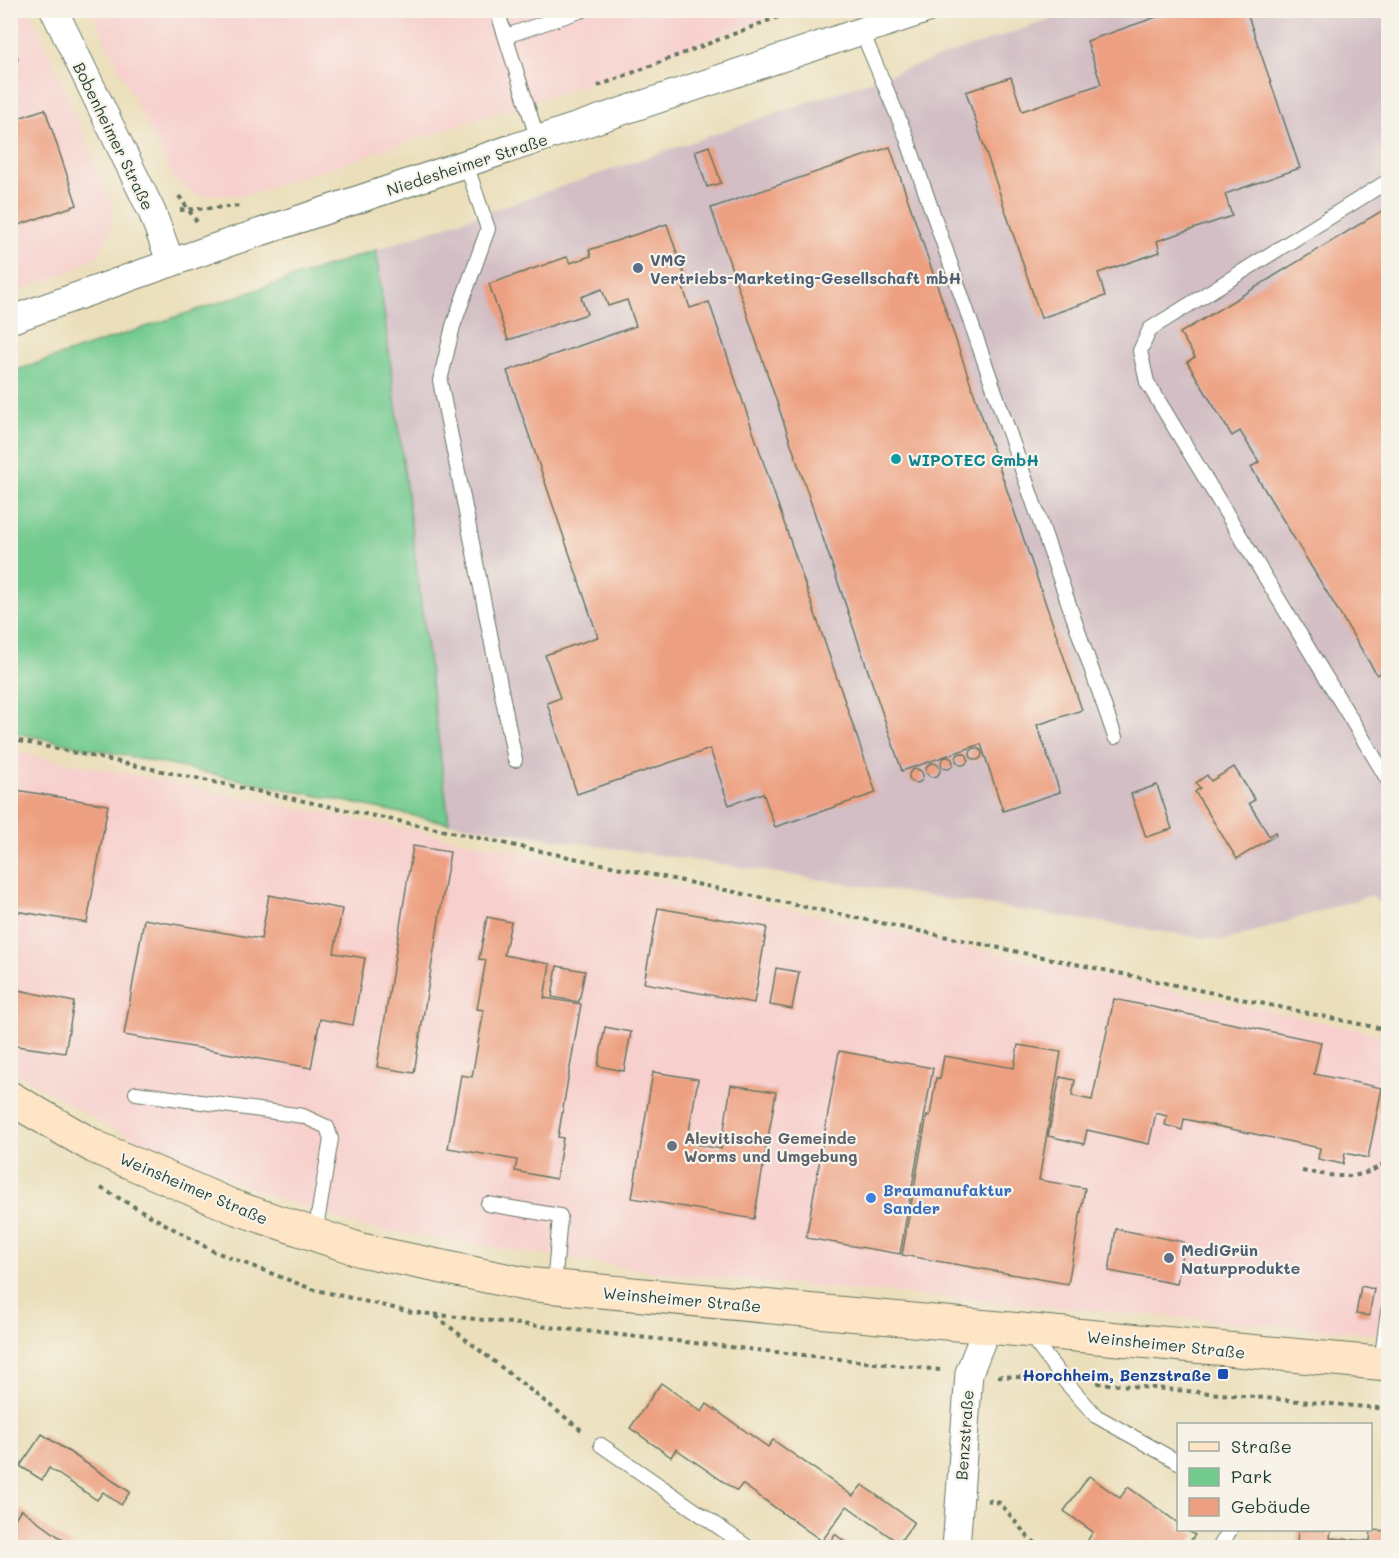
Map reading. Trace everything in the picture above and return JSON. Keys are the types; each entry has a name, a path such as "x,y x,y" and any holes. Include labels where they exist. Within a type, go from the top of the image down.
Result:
{"main road":[{"name":"Weinsheimer Straße","path":"10,1098 95,1147 234,1208 361,1250 525,1284 1384,1363"}],"street":[{"name":"Bobenheimer Straße","path":"54,10 153,217 171,263"},
{"name":"Niedesheimer Straße","path":"10,320 171,263 925,10"},
{"name":"Benzstraße","path":"956,1548 969,1373 988,1325"}],"lane":[{"path":"497,10 538,140"},
{"path":"506,36 583,10"},
{"path":"862,32 906,136 1115,737"},
{"path":"466,164 488,229 453,326 440,381 515,760"},
{"path":"1389,180 1150,329 1140,351 1147,382 1389,780"},
{"path":"135,1093 303,1116 327,1127 331,1140 315,1234"},
{"path":"488,1204 560,1216 554,1287"},
{"path":"1384,1363 1389,1311"},
{"path":"1026,1329 1064,1380 1095,1416 1177,1461"},
{"path":"601,1445 749,1548"},
{"path":"1219,1548 1229,1531"}],"path":[{"path":"595,87 796,10"},
{"path":"153,217 188,208 249,206"},
{"path":"10,739 1389,1030"},
{"path":"1302,1171 1355,1177 1389,1161"},
{"path":"434,1314 601,1445"},
{"path":"960,1495 1000,1503 1028,1537 1042,1548"}],"shaded area":[{"path":"11,11 29,11 39,30 113,206 109,233 99,254 71,271 11,293"},
{"path":"91,11 787,11 590,83 245,195 196,195 173,178"},
{"path":"1075,11 1388,11 1388,913 1372,895 1224,941 449,823 376,250"},
{"path":"11,751 452,838 1388,1036 1388,1335 677,1275 360,1227 246,1187 107,1126 11,1070"}],"green space":[{"path":"376,250 449,823 11,732 11,372"}],"building":[{"path":"1177,10 1246,10 1300,168 1225,194 1232,216 1157,241 1160,252 1098,273 1105,296 1041,318 966,92 1011,77 1022,111 1101,84 1087,41"},
{"path":"10,39 18,59 14,65 17,75 10,78"},
{"path":"45,109 77,205 10,228 10,121"},
{"path":"709,146 721,183 707,187 695,151"},
{"name":"WIPOTEC GmbH","path":"890,147 1082,710 1037,725 1060,792 1003,811 981,744 902,771 711,208"},
{"path":"1388,207 1388,676 1385,670 1377,675 1251,467 1259,462 1240,431 1232,436 1187,362 1195,357 1180,333"},
{"path":"667,224 686,280 681,282 690,308 709,302 876,793 775,827 763,793 729,805 710,749 577,794 547,703 560,698 545,655 598,637 507,371 636,326 627,300 608,306 602,289 581,297 587,314 508,340 489,284 567,257 570,263 591,256 589,250"},
{"path":"978,748 982,754 978,760 974,760 970,752"},
{"path":"964,753 968,759 964,765 960,765 956,757"},
{"path":"949,757 953,763 949,769 945,769 941,761"},
{"path":"933,763 938,765 940,770 938,775 933,777 928,775 926,770 928,765"},
{"path":"1234,767 1255,800 1249,803 1269,836 1275,832 1276,835 1237,859 1195,792 1200,788 1196,783 1207,775 1211,781"},
{"path":"913,769 919,769 923,776 919,783 913,783 909,779 909,773"},
{"path":"1157,785 1172,829 1146,837 1131,794"},
{"path":"10,789 108,805 87,923 10,910"},
{"path":"413,846 450,852 414,1073 377,1067"},
{"path":"269,895 342,909 334,953 365,958 353,1025 320,1019 311,1068 124,1035 144,919 261,939"},
{"path":"658,908 767,927 754,1003 644,983"},
{"path":"487,917 511,922 504,955 550,964 544,998 581,1004 558,1137 563,1138 556,1179 515,1171 517,1160 448,1148 461,1075 472,1077 484,1010 477,1009 486,960 479,959"},
{"path":"557,966 585,971 579,1002 552,997"},
{"path":"776,968 799,972 792,1009 770,1005"},
{"path":"10,988 74,1002 65,1053 10,1045"},
{"path":"1114,999 1321,1042 1314,1074 1382,1088 1368,1158 1345,1153 1343,1164 1318,1159 1320,1148 1184,1119 1182,1130 1165,1125 1167,1116 1156,1113 1149,1144 1087,1130 1084,1144 1048,1136 1060,1077 1075,1080 1072,1096 1092,1100"},
{"path":"605,1027 631,1032 624,1071 598,1066"},
{"path":"1018,1045 1061,1052 1039,1180 1085,1188 1068,1284 902,1255 927,1115 930,1116 936,1078 940,1079 944,1056 1014,1068"},
{"path":"839,1051 933,1068 900,1254 806,1238"},
{"name":"Alevitische Gemeinde Worms und Umgebung","path":"653,1072 698,1079 687,1143 721,1149 731,1085 776,1092 754,1219 632,1198"},
{"path":"1116,1229 1184,1242 1177,1284 1109,1271"},
{"path":"1361,1286 1374,1289 1369,1316 1356,1314"},
{"path":"661,1383 702,1412 707,1404 768,1447 773,1440 853,1496 862,1485 914,1522 899,1543 847,1506 822,1541 742,1484 737,1491 676,1449 671,1457 630,1428"},
{"path":"42,1434 130,1492 121,1505 103,1492 97,1500 49,1468 42,1480 20,1466"},
{"path":"1089,1476 1120,1498 1128,1487 1177,1522 1177,1531 1189,1531 1195,1535 1185,1548 1092,1548 1086,1543 1093,1532 1064,1511"},
{"path":"21,1509 74,1548 10,1548 10,1518 14,1520"},
{"path":"1372,1530 1388,1531 1388,1548 1303,1548 1303,1544 1297,1544 1298,1531 1331,1531 1330,1538 1370,1541"},
{"path":"835,1534 845,1542 853,1548 826,1548"}],"place":[{"name":"VMG Vertriebs-Marketing-Gesellschaft mbH","path":"638,268"},
{"name":"WIPOTEC GmbH","path":"896,459"},
{"name":"Alevitische Gemeinde Worms und Umgebung","path":"672,1146"},
{"name":"Braumanufaktur Sander","path":"871,1198"},
{"name":"MediGrün Naturprodukte","path":"1169,1258"},
{"name":"Horchheim, Benzstraße","path":"1223,1374"}]}
